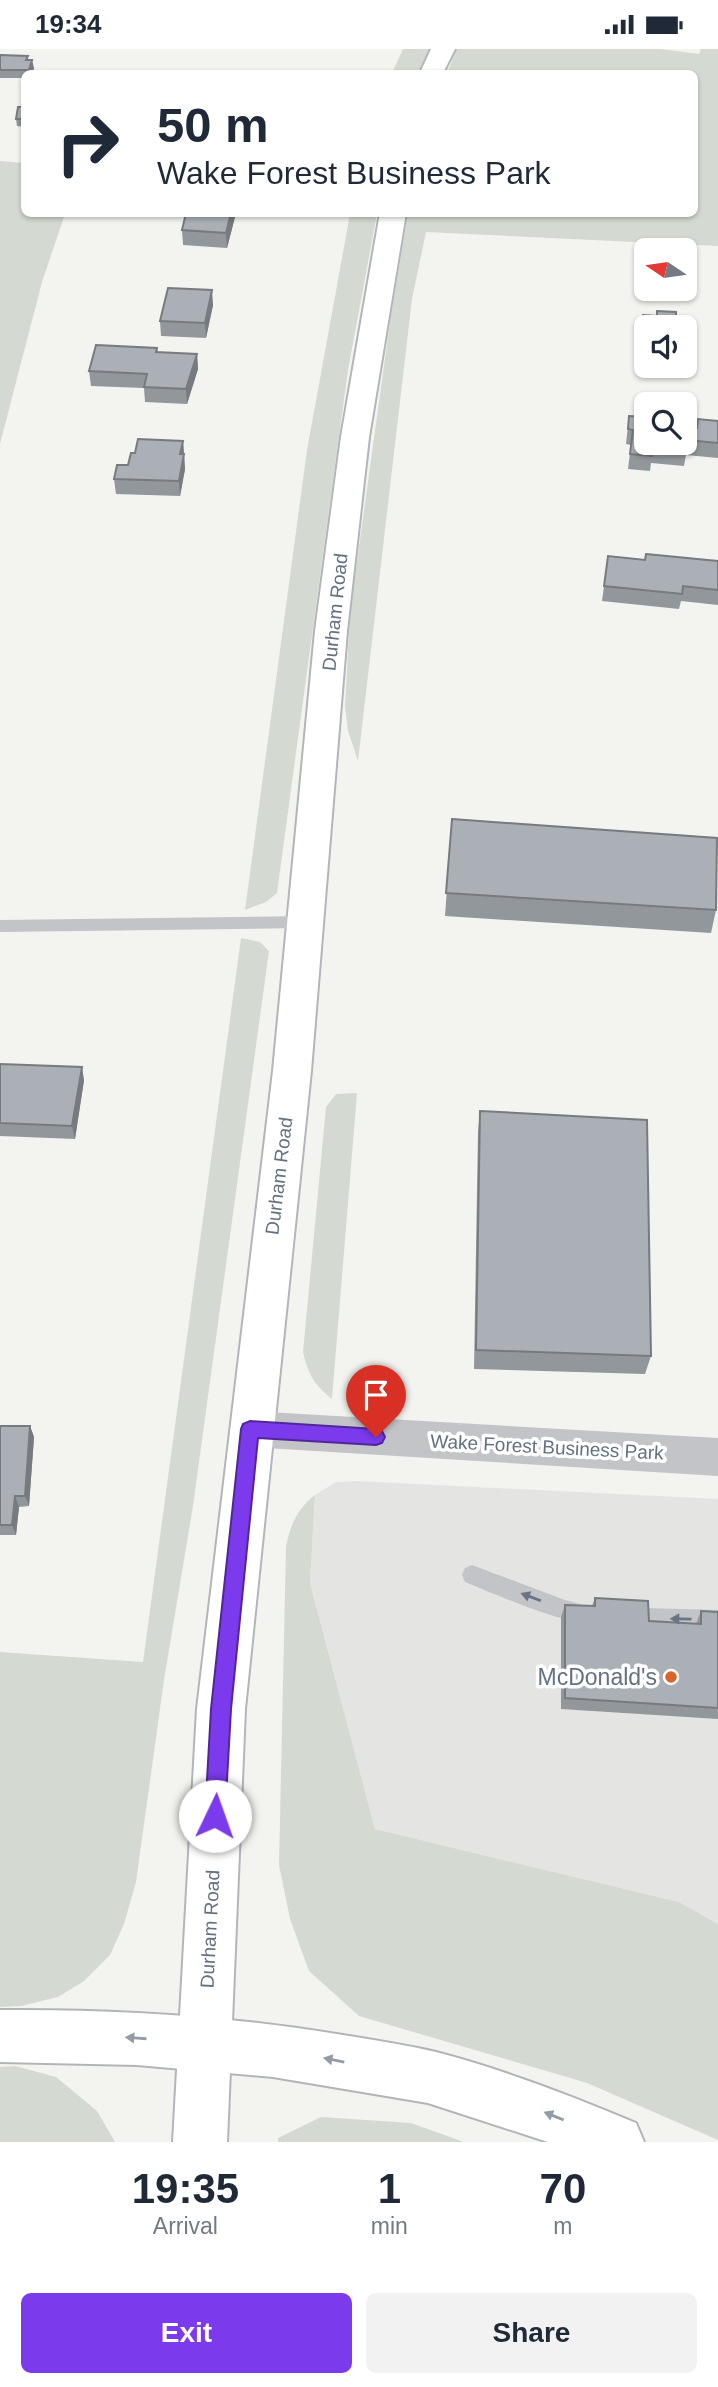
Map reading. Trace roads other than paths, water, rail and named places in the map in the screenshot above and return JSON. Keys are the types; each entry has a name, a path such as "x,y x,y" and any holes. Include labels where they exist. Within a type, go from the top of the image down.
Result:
{"main road":[{"path":"433,70 443,49"},
{"name":"Durham Road","path":"200,2142 221,1709 250,1429 292,1071 337,581 355,437 392,217"},
{"path":"0,2036 91,2035 204,2042 316,2056 435,2079 543,2112 617,2142"}],"street":[{"name":"Wake Forest Business Park","path":"250,1429 718,1457"}],"lane":[{"path":"0,926 305,922"},
{"path":"472,1575 565,1611 591,1615"},
{"path":"644,1618 718,1620"}],"place":[{"name":"McDonald's","path":"671,1677"}]}
